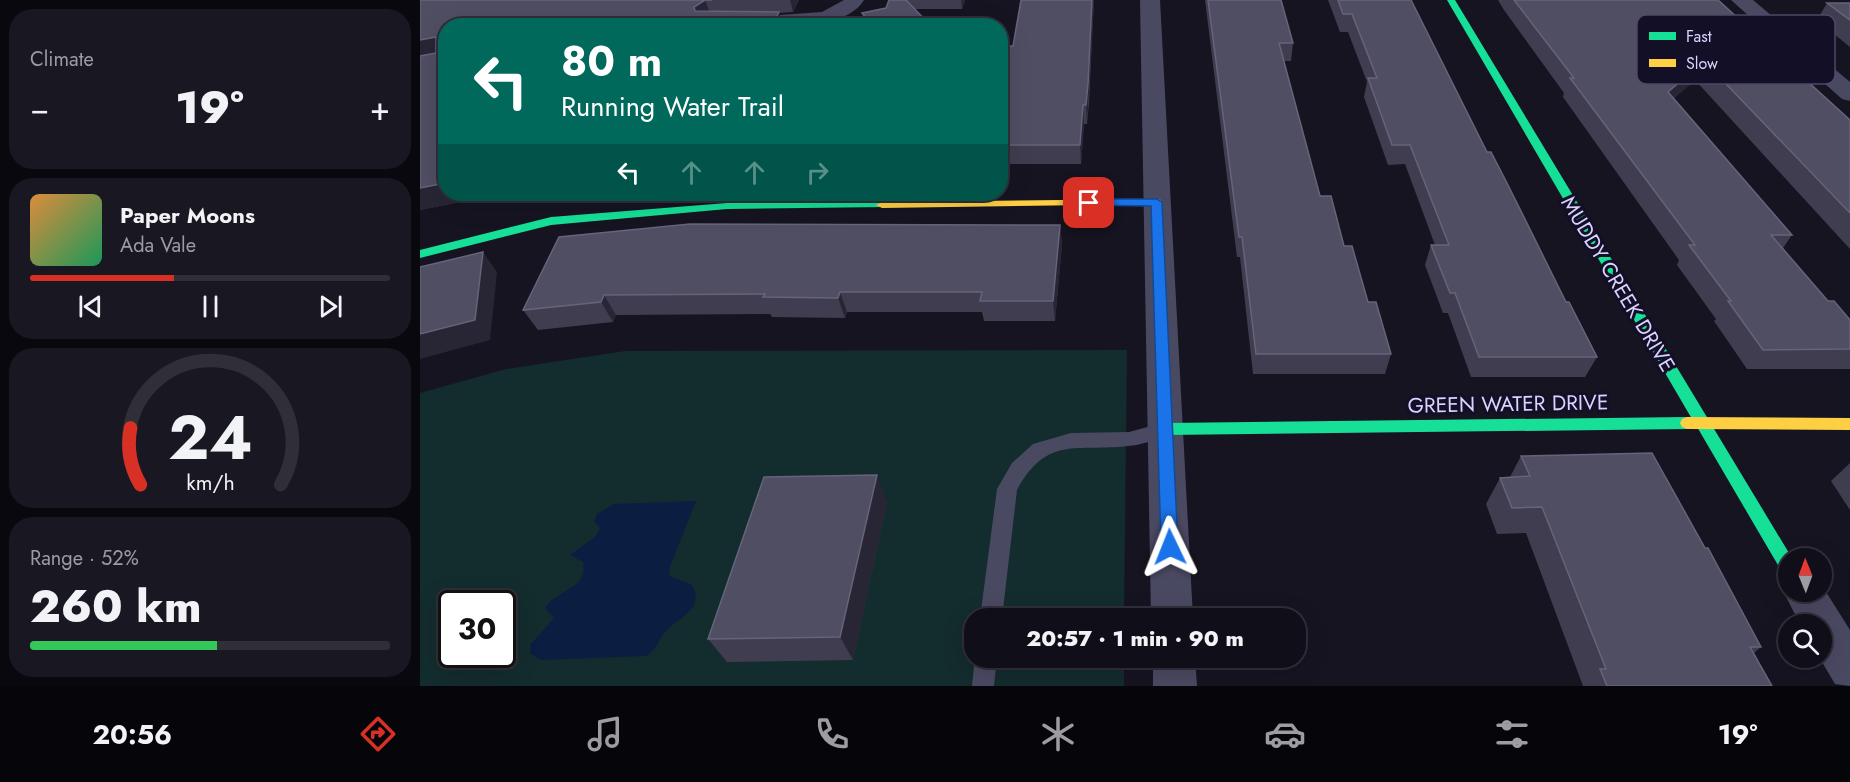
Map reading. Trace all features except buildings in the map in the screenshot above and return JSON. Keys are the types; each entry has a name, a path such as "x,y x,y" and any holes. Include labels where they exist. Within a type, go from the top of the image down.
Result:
{"street":[{"path":"826,18 851,5 854,0"},
{"path":"1150,0 1172,608"},
{"name":"MUDDY CREEK DRIVE","path":"1451,0 1778,550"},
{"path":"1742,0 1759,15"},
{"path":"1835,81 1850,94"},
{"path":"420,254 550,221 727,206 1157,202"},
{"name":"GREEN WATER DRIVE","path":"1166,429 1701,423 1850,424"},
{"path":"1810,602 1850,669"},
{"path":"1173,668 1174,686"}],"lane":[{"path":"992,608 1007,489 1019,468 1040,449 1071,440 1128,439 1166,429"},
{"path":"983,686 985,668"}],"green space":[{"path":"1127,350 1124,608 964,608 964,668 1124,668 1124,686 420,686 420,393 506,369 625,351"}],"water":[{"path":"696,501 669,569 670,576 692,585 696,600 690,611 667,630 650,653 646,656 541,660 530,653 531,644 554,618 545,608 581,578 583,562 570,555 596,536 600,528 594,522 597,514 614,504"}],"traffic: fast":[{"path":"1451,0 1778,550"},
{"path":"420,254 551,221 727,206 882,205"},
{"path":"1166,429 1687,423"}],"traffic: slow":[{"path":"882,205 1157,202"},
{"path":"1687,423 1850,424"}],"route":[{"path":"1089,203 1157,202 1170,547"}]}
